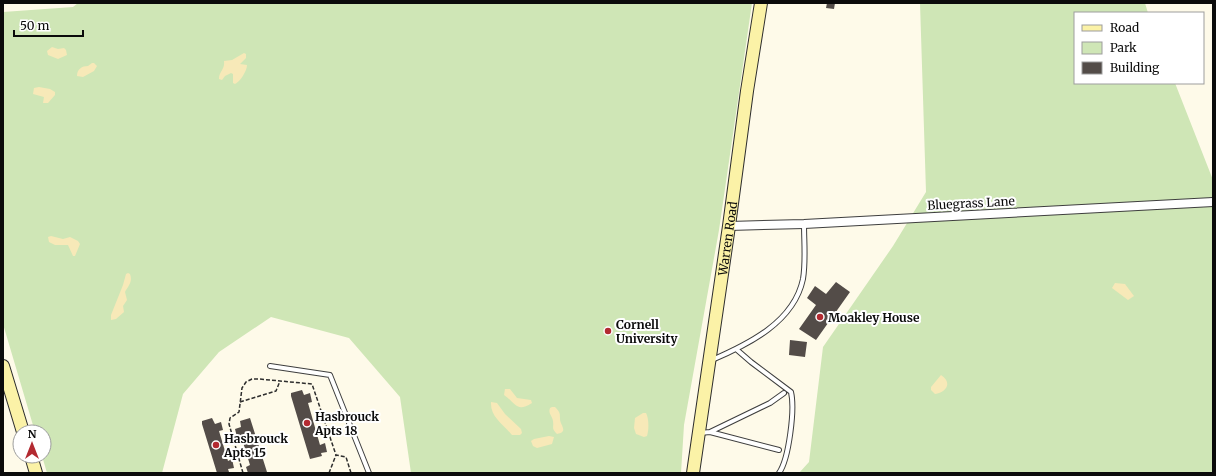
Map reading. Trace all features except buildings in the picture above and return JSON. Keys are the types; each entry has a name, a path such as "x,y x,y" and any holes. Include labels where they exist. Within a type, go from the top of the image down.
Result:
{"street":[{"name":"Warren Road","path":"693,473 704,433 708,362 761,3"},
{"name":"Bluegrass Lane","path":"729,226 804,224 1213,202"},
{"path":"3,366 21,424"}],"lane":[{"path":"708,362 736,349 767,330 790,310 798,296 803,279 805,263 804,224"},
{"path":"736,349 791,392 792,400 788,449 786,458 779,473"},
{"path":"270,366 330,375 369,473"},
{"path":"704,433 770,403 784,394"},
{"path":"704,433 779,450"}],"path":[{"path":"243,473 229,424 230,418 239,412 242,388 246,382 259,378 310,384 313,386 336,455 328,473"},
{"path":"240,402 276,391 280,381"},
{"path":"336,455 346,457 351,473"}],"green space":[{"path":"78,3 752,3 719,230 684,425 681,473 411,473 400,397 349,338 271,317 219,352 183,394 162,473 47,473 44,464 52,464 52,424 33,424 3,324 3,12 73,7"},
{"path":"920,3 1145,3 1148,12 1074,12 1074,84 1175,84 1213,180 1213,473 799,473 809,462 823,347 893,246 926,192"}],"sand":[{"path":"52,47 58,49 64,48 67,55 58,59 48,55 47,51"},
{"path":"244,53 246,54 246,58 240,64 247,65 247,67 241,79 235,84 233,83 233,74 231,73 225,76 222,80 219,79 224,66 224,61 232,60"},
{"path":"92,63 97,66 94,71 83,77 77,76 80,68 88,66"},
{"path":"39,87 50,89 55,92 55,95 48,103 43,103 44,97 33,94 34,88"},
{"path":"51,236 63,239 70,237 78,241 80,244 75,256 73,256 68,245 55,245 49,242 48,237"},
{"path":"126,274 130,274 131,279 125,292 127,300 123,306 124,312 116,319 111,320 111,315"},
{"path":"1115,283 1125,284 1134,296 1128,300 1112,288"},
{"path":"941,375 947,381 947,387 935,394 931,390 931,387"},
{"path":"505,389 510,389 517,398 531,400 532,403 523,407 516,406 504,395"},
{"path":"491,402 497,403 505,414 521,429 522,433 520,435 512,435 498,420 491,407"},
{"path":"555,407 559,411 560,421 563,428 563,432 561,433 557,434 553,429 553,421 549,412 550,408"},
{"path":"643,413 646,413 648,418 647,436 644,437 636,434 634,428 635,418"},
{"path":"549,436 554,437 552,444 537,448 533,446 531,441 534,439"}],"place":[{"name":"Moakley House","path":"820,317"},
{"name":"Cornell University","path":"608,331"},
{"name":"Hasbrouck Apts 18","path":"307,423"},
{"name":"Hasbrouck Apts 15","path":"216,445"}]}
